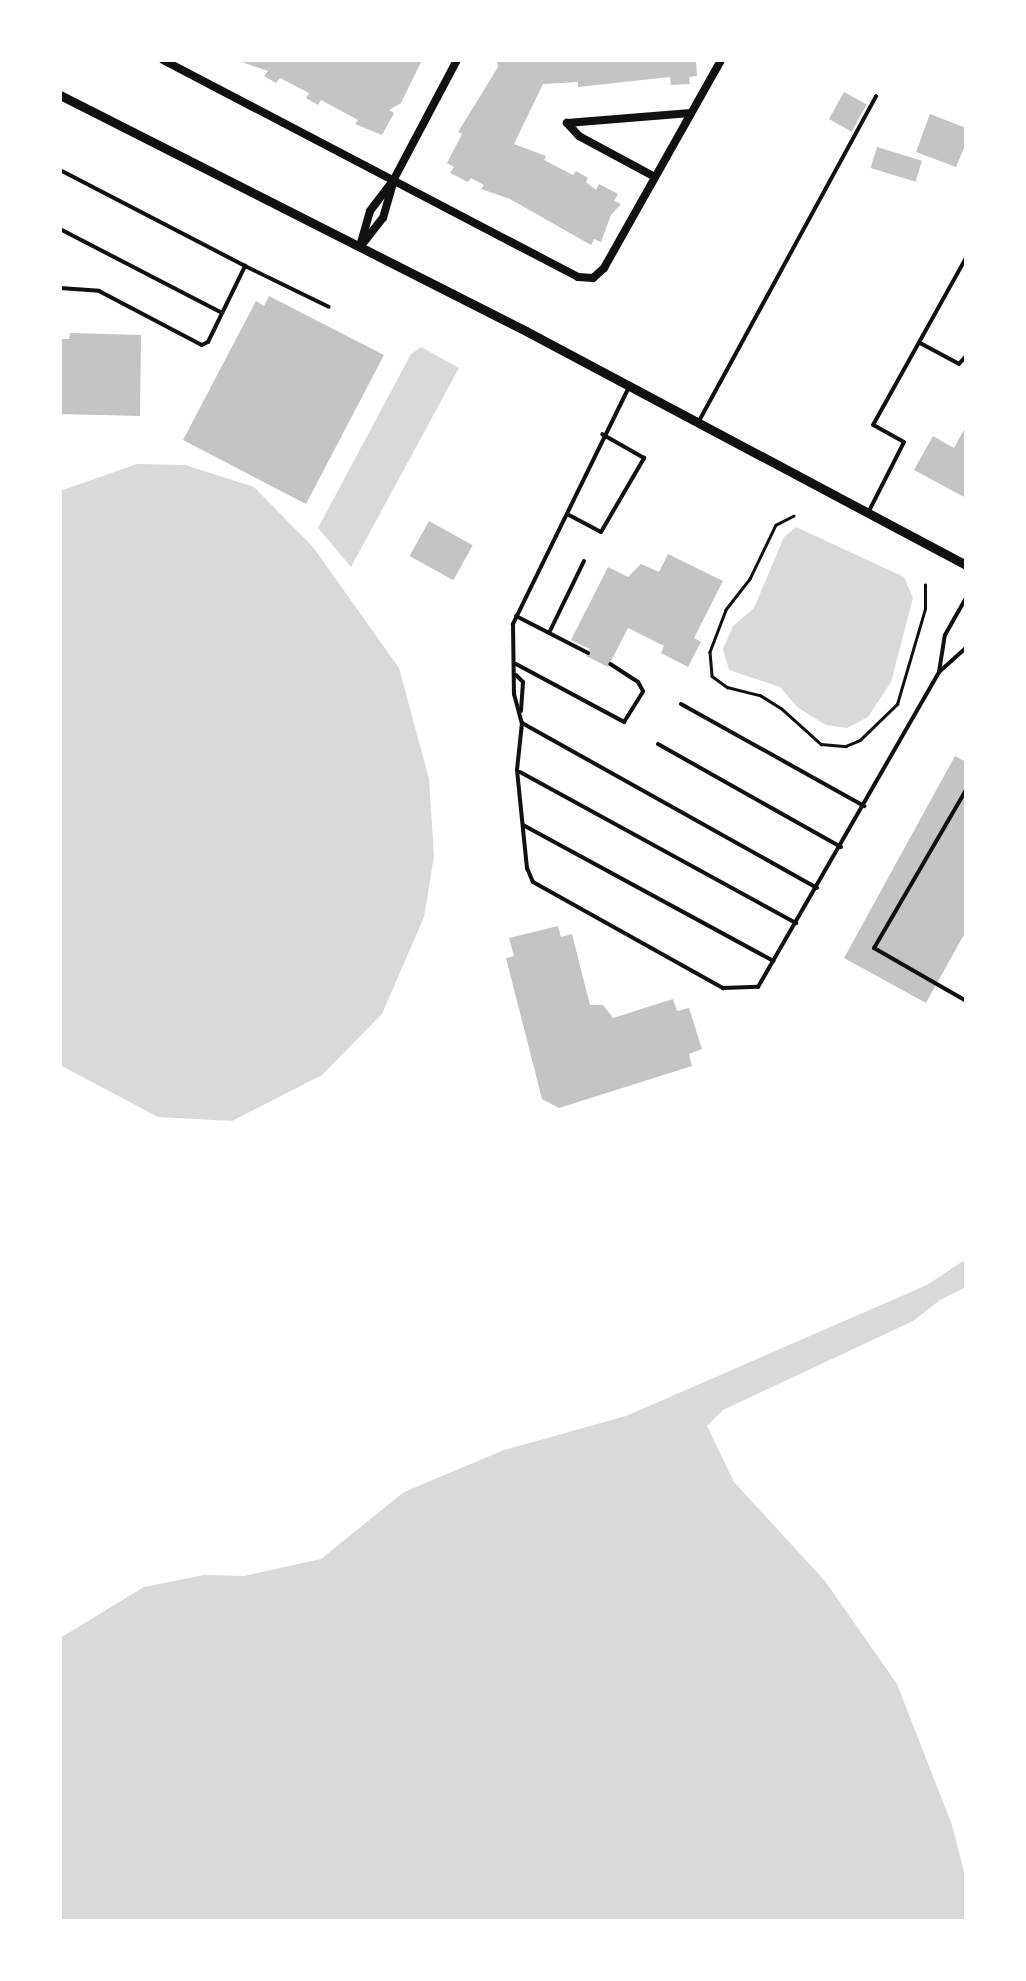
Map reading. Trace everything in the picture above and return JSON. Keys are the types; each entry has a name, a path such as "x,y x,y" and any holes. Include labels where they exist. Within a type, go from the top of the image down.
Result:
{"street":[{"path":"164,60 578,277 592,278 604,268 721,60"},
{"path":"360,246 370,212 394,180 457,60"},
{"path":"60,95 700,421 966,565"},
{"path":"655,177 579,136 567,123 691,113"},
{"path":"360,246 383,218 394,180"}],"lane":[{"path":"700,421 876,96"},
{"path":"60,170 329,307"},
{"path":"60,229 222,314"},
{"path":"868,513 904,442 872,425 966,258"},
{"path":"60,288 99,292 202,345 208,342 245,266"},
{"path":"958,278 966,283"},
{"path":"920,342 959,364 966,356"},
{"path":"630,385 602,434 516,616 512,634 514,694 522,723 517,770 526,868 532,882 723,988 758,987 939,672 966,648"},
{"path":"567,514 602,532 644,458 602,434"},
{"path":"549,633 584,561"},
{"path":"939,672 945,635 966,598"},
{"path":"516,616 588,653"},
{"path":"515,664 624,722 633,714 643,691 638,682 610,664"},
{"path":"516,675 524,682 525,703 521,712"},
{"path":"681,704 864,806"},
{"path":"522,723 817,888"},
{"path":"658,744 841,847"},
{"path":"517,770 796,923"},
{"path":"966,790 874,948 966,1000"},
{"path":"522,824 774,962"}],"path":[{"path":"794,516 776,526 750,580 726,610 710,652 712,676 727,687 760,696 782,708 821,744 846,746 860,740 896,704 926,609 925,585"}],"shaded area":[{"path":"421,347 459,368 351,567 318,528 411,354"},
{"path":"137,464 185,465 254,487 313,547 399,668 429,779 434,856 424,917 382,1014 322,1075 232,1121 158,1117 60,1065 60,491"},
{"path":"796,527 904,577 913,598 891,682 868,717 847,728 826,725 797,707 780,687 729,670 723,649 733,626 754,608 784,537"},
{"path":"966,1259 966,1287 940,1300 913,1321 723,1410 707,1426 734,1482 825,1581 897,1684 952,1825 966,1880 966,1921 60,1921 60,1638 144,1587 204,1575 244,1576 321,1559 404,1492 504,1450 626,1416 927,1285"}],"building":[{"path":"236,60 422,60 401,103 389,110 394,113 382,135 355,124 358,120 321,100 318,105 306,98 309,93 280,78 276,83 264,76 268,71"},
{"path":"497,60 696,62 697,76 689,77 690,84 671,85 670,77 578,87 578,82 543,84 514,144 546,156 544,160 573,175 576,171 588,178 586,182 596,190 599,184 618,194 614,201 621,204 611,215 601,242 594,239 591,245 510,199 481,189 484,185 471,178 468,182 450,173 454,167 447,163 462,134 458,132 498,67"},
{"path":"844,92 867,105 852,132 829,119"},
{"path":"930,114 966,128 966,143 956,167 916,152"},
{"path":"877,147 922,161 916,182 871,168"},
{"path":"269,296 384,355 306,504 183,440 256,301 264,306"},
{"path":"70,333 141,335 140,416 60,414 60,339 69,339"},
{"path":"966,426 966,498 914,470 933,436 954,448"},
{"path":"429,521 473,545 453,580 410,556"},
{"path":"668,554 723,581 694,638 701,642 688,667 661,653 664,646 628,628 608,667 586,656 590,649 571,640 608,567 628,577 641,564 659,572"},
{"path":"955,756 966,762 966,931 926,1003 844,958"},
{"path":"558,926 561,937 572,934 590,1005 603,1005 613,1018 673,999 677,1011 689,1008 702,1049 689,1054 692,1066 559,1108 542,1099 506,958 514,956 509,938"}]}
